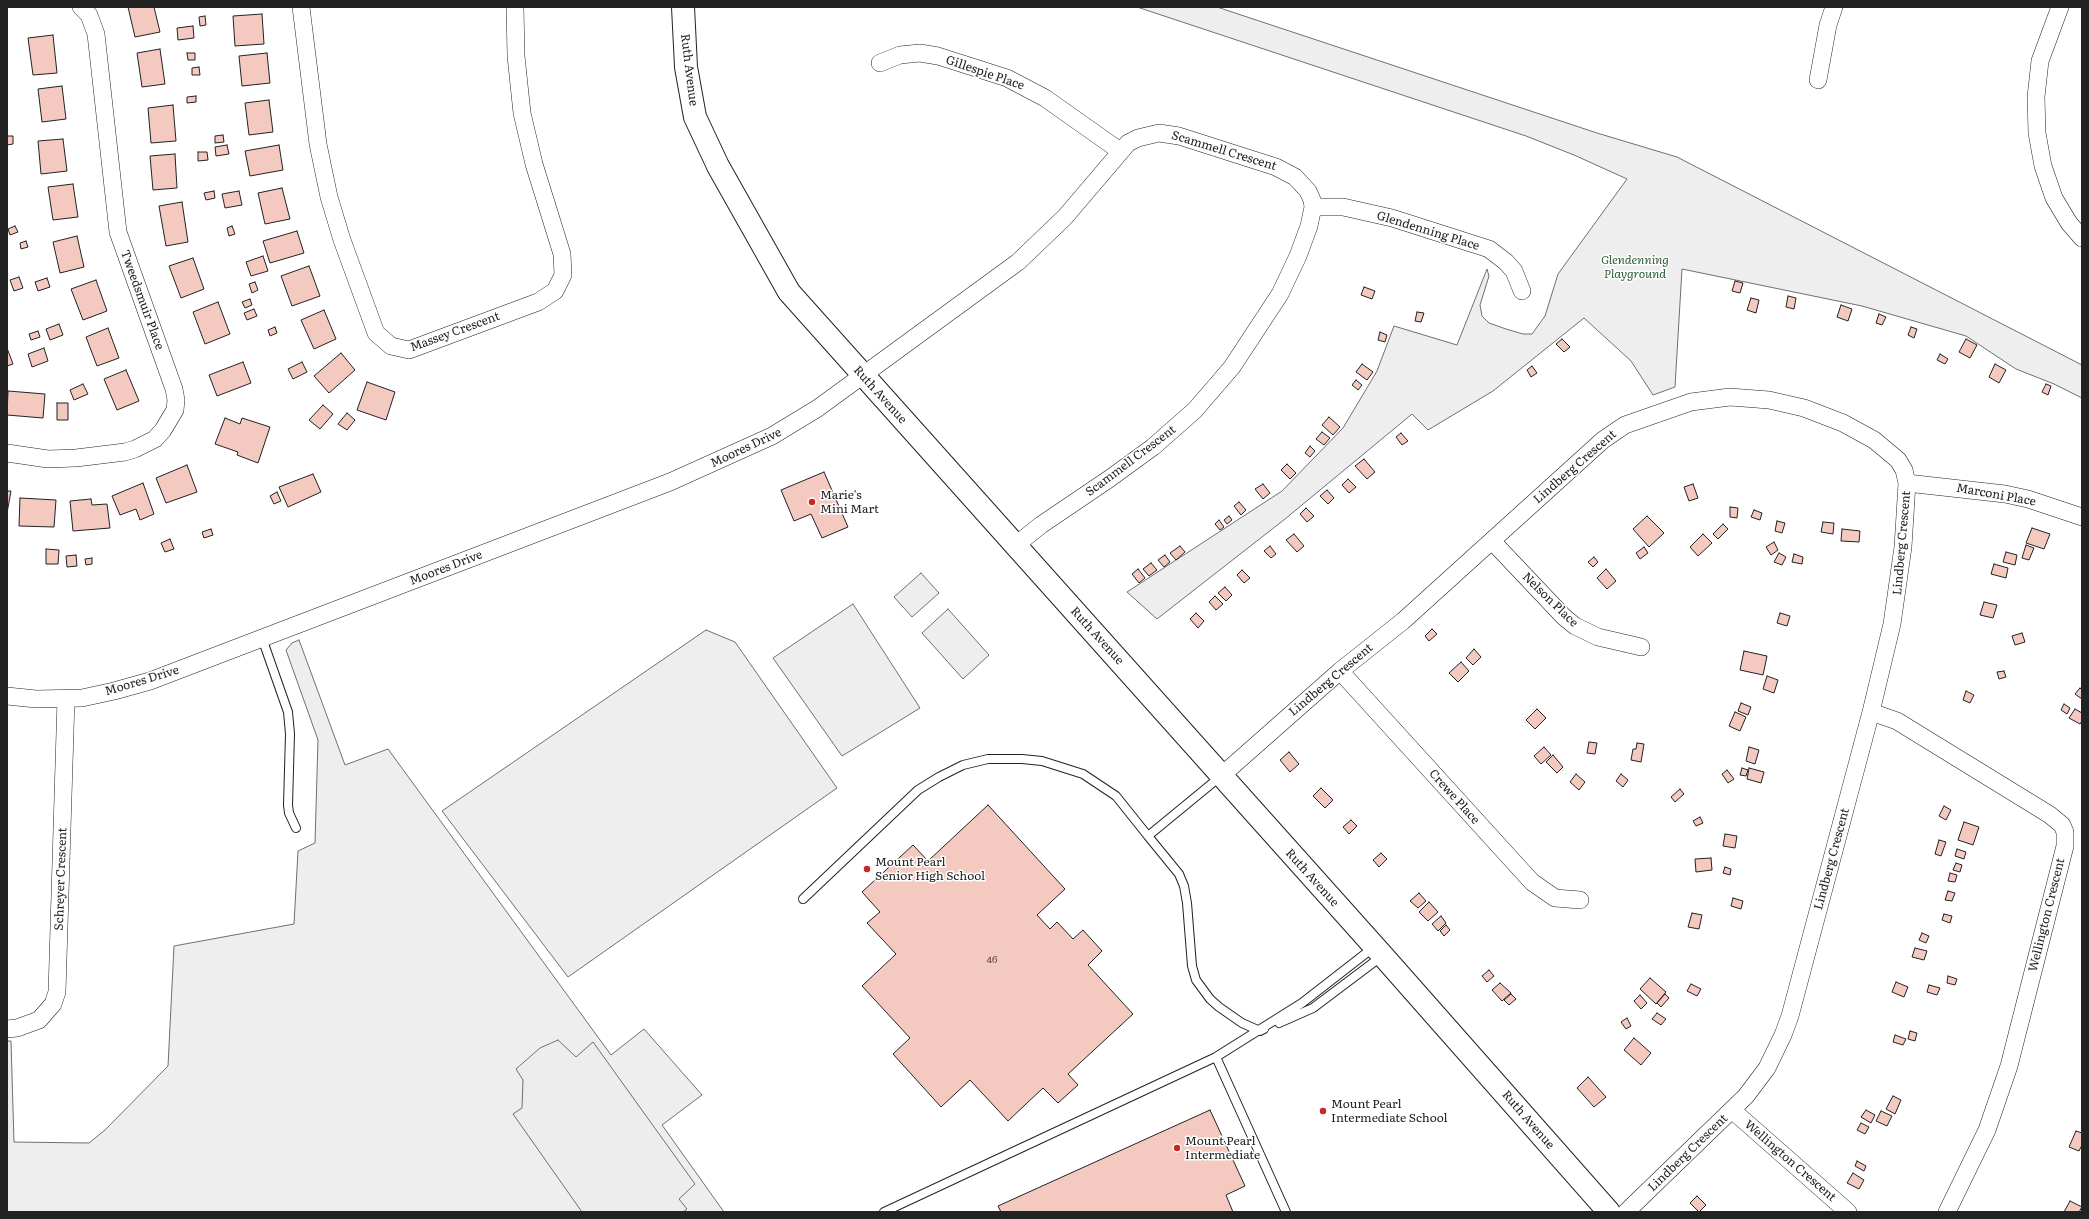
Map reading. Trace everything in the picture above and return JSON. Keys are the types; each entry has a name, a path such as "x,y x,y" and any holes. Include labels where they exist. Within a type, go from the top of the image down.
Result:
{"main road":[{"name":"Ruth Avenue","path":"683,7 683,40 695,117 718,166 789,292 1378,951 1609,1212"}],"street":[{"name":"Tweedsmuir Place","path":"7,453 48,459 76,458 125,452 155,439 163,430 175,410 176,400 174,389 118,232 96,34 89,15 81,7"},
{"name":"Massey Crescent","path":"301,7 318,144 335,220 376,333 390,346 402,350 414,349 538,302 555,291 563,275 562,254 534,164 522,113 516,56 515,7"},
{"path":"1818,80 1828,25 1834,7"},
{"path":"2060,7 2045,46 2039,67 2036,97 2037,133 2043,166 2054,198 2069,223 2082,238"},
{"name":"Gillespie Place","path":"880,63 900,55 920,53 938,56 1007,78 1045,98 1120,151"},
{"name":"Scammell Crescent","path":"863,376 984,289 1034,248 1086,194 1128,143 1149,134 1170,134 1197,141 1286,171 1302,184 1308,192 1313,207 1309,226 1298,256 1280,294 1250,342 1213,390 1195,410 1153,447 1114,476 1041,525 1016,545"},
{"name":"Glendenning Place","path":"1313,207 1343,207 1392,218 1489,249 1506,262 1514,271 1522,291"},
{"name":"Moores Drive","path":"7,696 36,699 66,699 92,696 131,687 663,485 729,457 804,418 863,376"},
{"name":"Lindberg Crescent","path":"1221,776 1340,671 1403,621 1613,432 1637,420 1670,407 1712,398 1749,398 1769,400 1804,408 1843,423 1874,440 1898,460 1904,470 1907,483 1904,539 1897,599 1871,712 1788,1022 1776,1053 1767,1068 1732,1110 1626,1212"},
{"name":"Marconi Place","path":"1907,483 2005,494 2028,499 2082,517"},
{"name":"Nelson Place","path":"1492,541 1564,617 1575,626 1598,637 1641,647"},
{"name":"Crewe Place","path":"1340,671 1532,882 1555,898 1580,900"},
{"name":"Schreyer Crescent","path":"7,1029 17,1028 39,1020 53,1004 57,992 66,699"},
{"name":"Wellington Crescent","path":"1871,712 1897,721 2050,814 2062,825 2065,832 2065,846 2009,1066 1987,1130 1947,1212"},
{"name":"Wellington Crescent","path":"1732,1110 1848,1212"}],"lane":[{"path":"262,638 288,712 290,723 288,813 296,828"},
{"path":"803,899 918,790 952,770 988,759 1042,761 1083,774 1116,796 1179,874 1184,886 1187,904 1192,966 1196,980 1210,999 1242,1023 1260,1031 1313,1008 1378,951"},
{"path":"1148,836 1221,776"},
{"path":"884,1212 1216,1057 1260,1031 1378,951"},
{"path":"1216,1057 1286,1212"}],"green space":[{"name":"Glendenning Playground","path":"1137,7 1217,7 1597,133 1677,157 2082,365 2082,398 2054,384 2016,369 1966,336 1862,306 1682,269 1675,387 1653,395 1631,361 1584,318 1493,391 1428,430 1412,414 1285,519 1157,619 1127,592 1282,491 1343,428 1377,371 1394,326 1457,345 1487,269 1489,276 1480,305 1482,316 1489,323 1523,334 1532,334 1545,316 1558,274 1627,179 1574,155 1526,136"},
{"path":"921,573 939,593 912,617 894,597"},
{"path":"853,604 920,708 842,756 773,658"},
{"path":"948,609 989,655 963,679 922,633"},
{"path":"706,630 735,642 837,788 568,977 442,811"},
{"path":"299,640 345,765 388,749 611,1055 644,1029 702,1095 662,1125 724,1212 7,1212 7,1041 11,1041 14,1142 89,1143 105,1130 168,1066 174,946 294,924 298,851 315,843 318,740 286,650 292,643"}],"shaded area":[{"path":"558,1040 576,1057 593,1042 695,1184 679,1199 687,1209 683,1212 582,1212 513,1114 522,1108 523,1080 516,1069 540,1048"}],"building":[{"path":"128,7 154,7 160,32 135,37"},
{"path":"262,14 264,44 235,46 233,16"},
{"path":"205,16 206,25 200,26 199,17"},
{"path":"193,26 194,38 178,40 177,28"},
{"path":"53,35 57,73 33,75 28,38"},
{"path":"160,49 165,84 142,87 137,53"},
{"path":"187,53 195,53 195,60 188,60"},
{"path":"267,53 270,83 242,86 239,56"},
{"path":"199,67 200,75 192,75 192,68"},
{"path":"62,86 66,119 42,122 38,89"},
{"path":"196,96 196,102 187,103 187,97"},
{"path":"269,100 273,132 249,135 245,103"},
{"path":"173,105 176,141 151,143 148,108"},
{"path":"223,135 224,142 215,143 215,136"},
{"path":"7,136 13,136 13,144 7,145"},
{"path":"63,139 67,171 41,174 38,141"},
{"path":"227,145 229,154 216,156 215,147"},
{"path":"279,145 283,170 250,176 245,151"},
{"path":"198,152 207,152 208,160 198,161"},
{"path":"175,154 177,188 153,190 150,156"},
{"path":"73,184 78,217 53,220 48,187"},
{"path":"282,188 290,219 265,224 258,193"},
{"path":"214,191 215,198 206,200 204,193"},
{"path":"239,191 242,205 225,208 222,194"},
{"path":"182,202 188,242 166,246 159,206"},
{"path":"15,226 18,232 10,235 8,229"},
{"path":"232,226 235,234 229,236 227,228"},
{"path":"297,231 304,253 270,263 263,241"},
{"path":"77,236 84,267 60,273 53,242"},
{"path":"26,241 28,247 21,249 20,243"},
{"path":"263,256 268,271 251,276 246,262"},
{"path":"193,258 204,289 181,298 169,266"},
{"path":"309,266 320,296 292,306 281,276"},
{"path":"19,277 23,288 14,291 10,280"},
{"path":"47,278 50,287 38,291 35,282"},
{"path":"96,280 107,311 83,320 71,289"},
{"path":"1735,281 1743,283 1740,293 1732,291"},
{"path":"255,282 258,290 252,293 249,284"},
{"path":"1364,287 1375,291 1372,299 1361,295"},
{"path":"1788,296 1796,298 1794,309 1786,307"},
{"path":"1751,298 1759,300 1756,313 1747,310"},
{"path":"250,299 252,305 245,308 242,302"},
{"path":"218,302 230,334 205,344 193,312"},
{"path":"1841,305 1852,309 1848,321 1837,317"},
{"path":"254,309 257,316 247,320 244,313"},
{"path":"324,310 336,339 314,349 301,320"},
{"path":"1417,312 1424,313 1421,322 1415,321"},
{"path":"1879,314 1886,317 1882,325 1876,323"},
{"path":"59,324 63,335 50,340 46,329"},
{"path":"275,327 277,333 270,336 268,330"},
{"path":"1911,327 1917,329 1914,338 1908,335"},
{"path":"108,328 119,358 97,366 86,337"},
{"path":"38,331 40,337 31,340 29,334"},
{"path":"1380,332 1387,335 1385,342 1378,340"},
{"path":"1562,339 1570,347 1564,352 1556,344"},
{"path":"1966,339 1977,345 1970,358 1959,352"},
{"path":"7,348 13,364 7,366"},
{"path":"44,348 48,361 32,367 28,354"},
{"path":"341,353 355,370 329,393 314,376"},
{"path":"1940,354 1948,359 1945,364 1937,360"},
{"path":"243,362 251,383 217,396 209,375"},
{"path":"302,362 307,372 293,379 288,369"},
{"path":"1362,364 1373,372 1367,380 1356,372"},
{"path":"1995,364 2006,370 1999,383 1989,377"},
{"path":"1532,366 1537,373 1531,377 1527,370"},
{"path":"126,370 139,401 117,410 104,379"},
{"path":"1356,380 1362,385 1358,390 1352,385"},
{"path":"367,382 395,392 386,420 357,410"},
{"path":"83,384 88,394 74,400 70,390"},
{"path":"2046,384 2051,386 2048,395 2042,392"},
{"path":"8,391 45,394 43,418 7,415"},
{"path":"57,403 68,403 68,420 57,420"},
{"path":"323,405 333,414 320,429 309,420"},
{"path":"347,413 355,420 347,430 338,424"},
{"path":"1329,417 1340,427 1333,435 1322,425"},
{"path":"225,418 240,424 242,418 270,427 258,463 237,455 238,452 215,444"},
{"path":"1322,432 1330,438 1324,445 1316,439"},
{"path":"1401,433 1408,441 1402,445 1396,437"},
{"path":"1310,446 1315,451 1310,457 1305,453"},
{"path":"1364,459 1375,472 1367,479 1355,466"},
{"path":"1287,464 1296,473 1290,479 1281,470"},
{"path":"187,465 197,492 166,503 156,478"},
{"name":"Marie's Mini Mart","path":"824,472 848,527 822,538 811,514 794,521 781,490"},
{"path":"313,474 321,492 288,507 279,487"},
{"path":"1348,479 1356,487 1349,493 1342,485"},
{"path":"143,483 154,514 140,520 136,509 120,515 112,496"},
{"path":"1263,484 1270,493 1263,499 1255,489"},
{"path":"1693,484 1698,498 1689,501 1684,487"},
{"path":"1327,490 1334,498 1328,504 1320,496"},
{"path":"7,491 11,491 7,513"},
{"path":"277,492 281,501 274,504 270,496"},
{"path":"20,498 56,500 54,527 19,526"},
{"path":"91,499 92,505 107,504 110,528 73,531 70,501"},
{"path":"1239,502 1246,510 1241,515 1234,506"},
{"path":"1730,507 1738,508 1737,518 1730,517"},
{"path":"1306,508 1314,516 1307,522 1300,514"},
{"path":"1754,510 1762,513 1760,520 1751,517"},
{"path":"1229,516 1232,520 1227,524 1224,520"},
{"path":"1647,516 1664,533 1649,547 1633,529"},
{"path":"1219,520 1224,527 1220,530 1215,524"},
{"path":"1777,521 1785,523 1782,533 1775,531"},
{"path":"1823,522 1834,523 1833,534 1821,532"},
{"path":"1723,524 1728,529 1718,539 1713,534"},
{"path":"2032,528 2050,534 2044,549 2026,543"},
{"path":"211,529 213,535 204,538 202,532"},
{"path":"1842,529 1860,531 1859,542 1841,541"},
{"path":"1294,534 1304,546 1297,552 1286,540"},
{"path":"1703,534 1712,543 1698,556 1690,547"},
{"path":"170,539 174,549 165,552 161,543"},
{"path":"1774,542 1778,550 1771,555 1766,547"},
{"path":"2026,545 2034,548 2029,560 2022,558"},
{"path":"1180,546 1185,552 1176,560 1170,553"},
{"path":"1270,546 1276,554 1271,558 1264,551"},
{"path":"1644,547 1648,553 1640,559 1636,553"},
{"path":"46,549 59,550 58,564 46,564"},
{"path":"2006,552 2017,555 2015,565 2003,562"},
{"path":"1779,553 1786,557 1782,565 1774,562"},
{"path":"1794,554 1803,557 1802,564 1792,562"},
{"path":"76,555 77,566 67,567 66,556"},
{"path":"1165,555 1170,562 1164,567 1158,560"},
{"path":"1594,557 1598,562 1593,567 1588,562"},
{"path":"92,558 92,564 86,565 85,559"},
{"path":"1151,563 1157,570 1149,576 1143,569"},
{"path":"1994,564 2008,568 2006,578 1991,574"},
{"path":"1138,569 1145,578 1139,583 1132,574"},
{"path":"1606,569 1616,581 1607,589 1597,578"},
{"path":"1242,570 1250,578 1244,583 1237,575"},
{"path":"1225,587 1232,595 1226,601 1218,593"},
{"path":"1215,596 1223,604 1216,610 1209,602"},
{"path":"1984,602 1997,605 1993,618 1980,615"},
{"path":"1196,613 1204,621 1198,628 1190,619"},
{"path":"1780,613 1790,616 1787,626 1777,623"},
{"path":"1432,629 1437,634 1429,641 1425,636"},
{"path":"2022,633 2025,642 2015,645 2012,636"},
{"path":"1474,649 1481,657 1473,665 1466,658"},
{"path":"1744,651 1767,656 1763,675 1740,670"},
{"path":"1461,662 1469,671 1458,682 1449,673"},
{"path":"2004,671 2006,677 1999,679 1997,672"},
{"path":"1767,676 1778,680 1774,693 1763,689"},
{"path":"2080,688 2082,690 2082,699 2075,694"},
{"path":"1966,691 1974,695 1970,703 1963,700"},
{"path":"1741,703 1751,707 1748,715 1738,711"},
{"path":"2064,704 2070,708 2067,714 2061,710"},
{"path":"1537,709 1546,718 1535,729 1526,720"},
{"path":"2075,709 2082,713 2082,721 2080,724 2069,718"},
{"path":"1735,712 1746,717 1740,731 1729,726"},
{"path":"1589,742 1597,743 1595,754 1587,753"},
{"path":"1637,743 1644,744 1641,762 1631,760 1633,749 1636,749"},
{"path":"1544,747 1551,755 1541,764 1534,756"},
{"path":"1749,747 1759,750 1755,764 1746,761"},
{"path":"1289,752 1299,764 1290,772 1280,760"},
{"path":"1553,755 1563,767 1557,773 1546,762"},
{"path":"1742,768 1748,770 1746,776 1740,775"},
{"path":"1749,768 1764,772 1761,783 1747,779"},
{"path":"1727,770 1734,779 1728,783 1722,774"},
{"path":"1576,774 1585,782 1579,790 1570,782"},
{"path":"1621,774 1628,780 1623,787 1616,781"},
{"path":"1321,788 1333,800 1325,808 1313,796"},
{"path":"1680,789 1684,794 1675,802 1671,797"},
{"name":"Mount Pearl Senior High School","path":"988,805 1065,889 1037,915 1050,929 1057,922 1073,939 1083,930 1102,951 1088,965 1133,1014 1068,1074 1078,1085 1058,1103 1043,1088 1008,1121 970,1080 941,1107 893,1054 910,1038 862,986 896,954 867,923 880,912 862,892 913,845 928,861"},
{"path":"1944,806 1951,810 1946,820 1939,816"},
{"path":"1700,817 1703,823 1696,826 1693,821"},
{"path":"1351,820 1357,826 1349,834 1343,827"},
{"path":"1964,822 1979,827 1973,845 1958,840"},
{"path":"1725,834 1737,836 1735,848 1723,846"},
{"path":"1939,840 1946,842 1941,856 1935,854"},
{"path":"1957,849 1966,852 1964,859 1955,856"},
{"path":"1381,853 1387,859 1379,867 1373,860"},
{"path":"1711,858 1712,870 1696,872 1695,859"},
{"path":"1956,863 1962,865 1960,872 1953,870"},
{"path":"1725,867 1731,869 1730,875 1723,873"},
{"path":"1950,873 1957,875 1955,882 1948,881"},
{"path":"1948,891 1955,893 1952,901 1945,900"},
{"path":"1419,893 1426,901 1418,908 1410,901"},
{"path":"1733,898 1743,901 1741,909 1731,906"},
{"path":"1429,902 1438,912 1428,921 1419,912"},
{"path":"1692,913 1702,915 1699,929 1688,927"},
{"path":"1944,914 1952,916 1950,923 1942,920"},
{"path":"1441,916 1446,923 1438,931 1432,924"},
{"path":"1446,925 1450,930 1444,936 1440,931"},
{"path":"1922,933 1929,936 1926,943 1919,940"},
{"path":"1915,948 1927,951 1924,960 1912,957"},
{"path":"1489,970 1494,976 1487,982 1482,976"},
{"path":"1948,976 1957,979 1955,985 1947,983"},
{"path":"1650,978 1666,992 1656,1004 1640,989"},
{"path":"1896,982 1908,987 1904,997 1892,992"},
{"path":"1500,983 1511,993 1502,1001 1492,990"},
{"path":"1691,984 1701,989 1697,996 1687,991"},
{"path":"1929,985 1940,988 1937,995 1927,992"},
{"path":"1511,994 1516,999 1509,1005 1504,1000"},
{"path":"1665,994 1669,998 1661,1007 1657,1003"},
{"path":"1640,995 1647,1003 1641,1009 1634,1001"},
{"path":"1657,1013 1666,1019 1661,1025 1652,1019"},
{"path":"1627,1018 1631,1026 1626,1029 1621,1022"},
{"path":"1910,1031 1917,1033 1915,1041 1908,1039"},
{"path":"1895,1035 1906,1039 1903,1045 1893,1042"},
{"path":"1634,1038 1651,1053 1641,1065 1624,1050"},
{"path":"1588,1077 1606,1097 1594,1107 1577,1088"},
{"path":"1893,1096 1901,1100 1895,1114 1886,1109"},
{"name":"Mount Pearl Intermediate","path":"1210,1110 1245,1186 1226,1195 1233,1212 1001,1212 998,1206"},
{"path":"1866,1110 1875,1115 1871,1123 1861,1117"},
{"path":"1881,1111 1892,1116 1887,1126 1876,1121"},
{"path":"1861,1123 1869,1127 1865,1134 1857,1130"},
{"path":"2076,1131 2082,1133 2082,1145 2079,1151 2069,1147"},
{"path":"1857,1161 1866,1166 1864,1171 1855,1166"},
{"path":"1853,1173 1864,1180 1859,1189 1847,1183"},
{"path":"1697,1196 1706,1205 1699,1212 1690,1203"},
{"path":"2070,1201 2082,1207 2079,1212 2064,1212"}],"place":[{"name":"Marie's Mini Mart","path":"812,502"},
{"name":"Mount Pearl Senior High School","path":"867,869"},
{"name":"Mount Pearl Intermediate School","path":"1323,1111"},
{"name":"Mount Pearl Intermediate","path":"1177,1148"}]}
